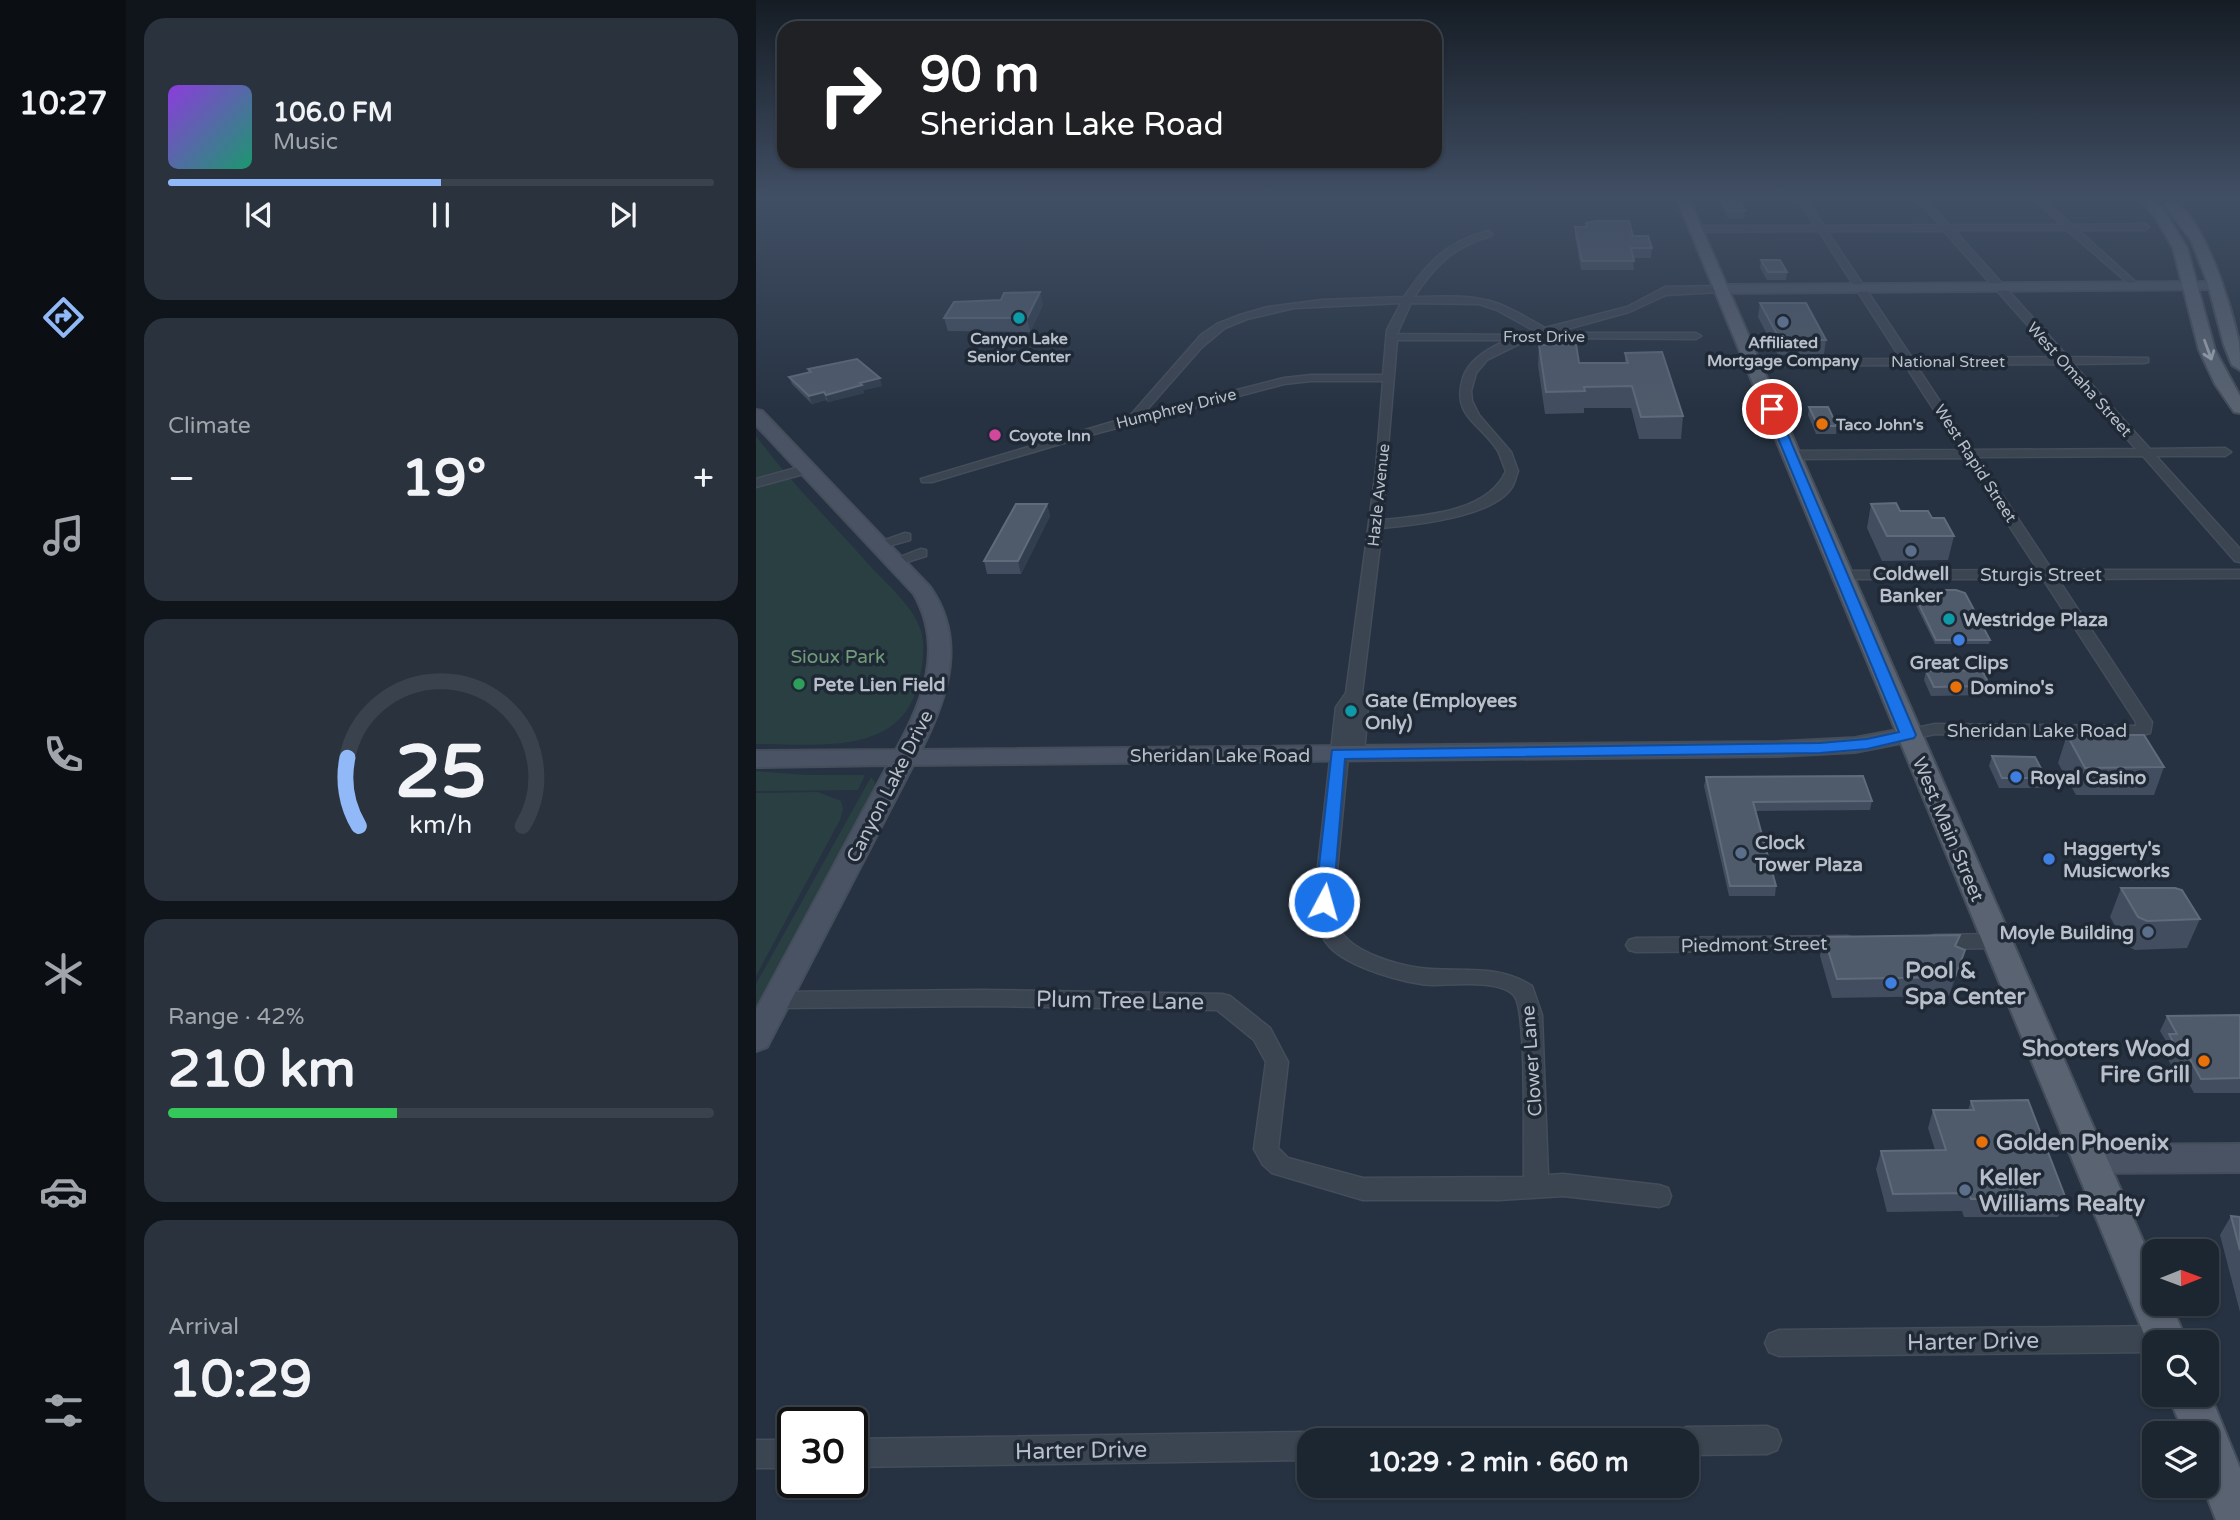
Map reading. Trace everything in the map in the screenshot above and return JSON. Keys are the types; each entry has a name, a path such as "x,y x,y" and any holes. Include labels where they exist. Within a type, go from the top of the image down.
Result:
{"main road":[{"name":"West Main Street","path":"1712,270 2161,1330"},
{"path":"2185,270 2208,354 2222,382 2240,408"},
{"path":"2194,270 2196,276 2214,286"},
{"path":"2209,270 2240,365"},
{"path":"2190,286 2206,293 2216,324 2231,344"},
{"path":"2219,1470 2238,1520"}],"street":[{"name":"Hazle Avenue","path":"1347,754 1360,707 1354,693 1375,525 1391,337 1395,320 1431,270"},
{"name":"West Rapid Street","path":"1849,270 2144,722 2144,729"},
{"name":"West Omaha Street","path":"1983,270 2240,558"},
{"path":"2117,270 2135,286"},
{"path":"1375,525 1460,511 1485,502 1505,487 1511,474 1508,455 1472,414 1465,392 1472,373 1483,361 1506,344 1639,305 1657,293 1677,289 2214,286"},
{"path":"1134,419 1146,402 1211,332 1230,321 1259,312 1286,307 1408,299 1481,302 1544,331"},
{"name":"Frost Drive","path":"1391,337 1696,335"},
{"name":"National Street","path":"1752,363 2144,360"},
{"name":"Humphrey Drive","path":"927,479 1134,419 1289,380 1389,378"},
{"name":"Canyon Lake Drive","path":"756,415 889,553 930,601 940,625 943,648 933,698 905,757 756,1039"},
{"path":"1791,455 2225,452"},
{"path":"756,483 807,469"},
{"path":"889,553 905,537"},
{"path":"889,553 922,553"},
{"name":"Sturgis Street","path":"1843,575 2240,574"},
{"name":"Sheridan Lake Road","path":"756,759 1820,748 1867,744 1935,729 2144,729"},
{"name":"Clower Lane","path":"1347,754 1324,902 1325,921 1330,934 1353,954 1403,972 1433,977 1501,980 1524,992 1532,1025 1536,1186"},
{"path":"1914,942 1997,942"},
{"name":"Piedmont Street","path":"1636,945 1873,943"},
{"name":"Plum Tree Lane","path":"777,1000 982,998 1222,1002 1262,1034 1277,1062 1266,1149 1271,1158 1281,1166 1333,1183 1363,1189 1592,1187 1659,1196"},
{"path":"2089,1159 2240,1158"},
{"name":"Harter Drive","path":"1779,1343 2142,1341"},
{"path":"1699,1441 1767,1440"},
{"name":"Harter Drive","path":"868,1453 1297,1446"},
{"path":"756,1454 777,1454"}],"green space":[{"name":"Sioux Park","path":"756,436 798,487 900,597 918,622 923,652 917,688 907,710 891,726 872,736 850,742 826,744 756,744"},
{"path":"756,771 806,775 865,775 858,790 756,791"},
{"path":"871,777 875,782 874,788 756,1006 756,984"},
{"path":"818,792 841,801 843,809 840,820 756,976 756,793"}],"building":[{"path":"1767,270 1787,272 1768,272"},
{"path":"1040,292 1027,318 944,318 954,302 1001,300 1004,293"},
{"path":"1760,303 1806,303 1826,340 1780,340"},
{"path":"1576,344 1579,363 1628,363 1625,353 1662,352 1683,416 1641,417 1632,386 1584,387 1585,391 1546,392 1539,345"},
{"path":"857,359 880,378 826,395 824,392 809,396 789,377 811,372 808,369"},
{"path":"1809,407 1828,407 1837,426 1818,426"},
{"path":"1896,503 1900,511 1928,511 1932,518 1944,518 1954,536 1887,536 1871,504"},
{"path":"1016,504 1047,504 1018,561 984,561"},
{"name":"Westridge Plaza","path":"1912,590 1956,590 1965,593 1990,640 1936,640"},
{"path":"1982,670 1990,686 1934,687 1926,671"},
{"path":"2067,735 2144,735 2164,767 2085,768"},
{"path":"1992,756 2035,757 2046,778 2002,778"},
{"name":"Clock Tower Plaza","path":"1863,776 1872,801 1753,802 1776,886 1730,886 1706,777"},
{"path":"2121,888 2182,890 2200,919 2147,921 2138,917"},
{"path":"1960,935 1955,946 1965,950 1955,977 1837,979 1824,937"},
{"name":"Shooters Wood Fire Grill","path":"2240,1015 2240,1078 2201,1079 2190,1059 2182,1059 2169,1034 2177,1034 2167,1016"},
{"path":"2028,1100 2066,1199 1971,1199 1969,1193 1893,1194 1881,1151 1946,1150 1933,1110 1974,1110 1971,1101"},
{"path":"2231,1216 2240,1217 2240,1250"}],"place":[{"name":"Canyon Lake Senior Center","path":"1019,318"},
{"name":"Affiliated Mortgage Company","path":"1783,322"},
{"name":"Taco John's","path":"1822,424"},
{"name":"Coyote Inn","path":"995,435"},
{"name":"Coldwell Banker","path":"1911,551"},
{"name":"Westridge Plaza","path":"1949,619"},
{"name":"Great Clips","path":"1959,640"},
{"name":"Pete Lien Field","path":"799,684"},
{"name":"Domino's","path":"1956,687"},
{"name":"Gate (Employees Only)","path":"1351,711"},
{"name":"Royal Casino","path":"2016,777"},
{"name":"Clock Tower Plaza","path":"1741,853"},
{"name":"Haggerty's Musicworks","path":"2049,859"},
{"name":"Moyle Building","path":"2148,932"},
{"name":"Pool & Spa Center","path":"1891,983"},
{"name":"Shooters Wood Fire Grill","path":"2204,1061"},
{"name":"Golden Phoenix","path":"1982,1142"},
{"name":"Keller Williams Realty","path":"1965,1190"}],"route":[{"path":"1324,902 1338,754 1820,748 1867,744 1908,735 1772,409"}]}
